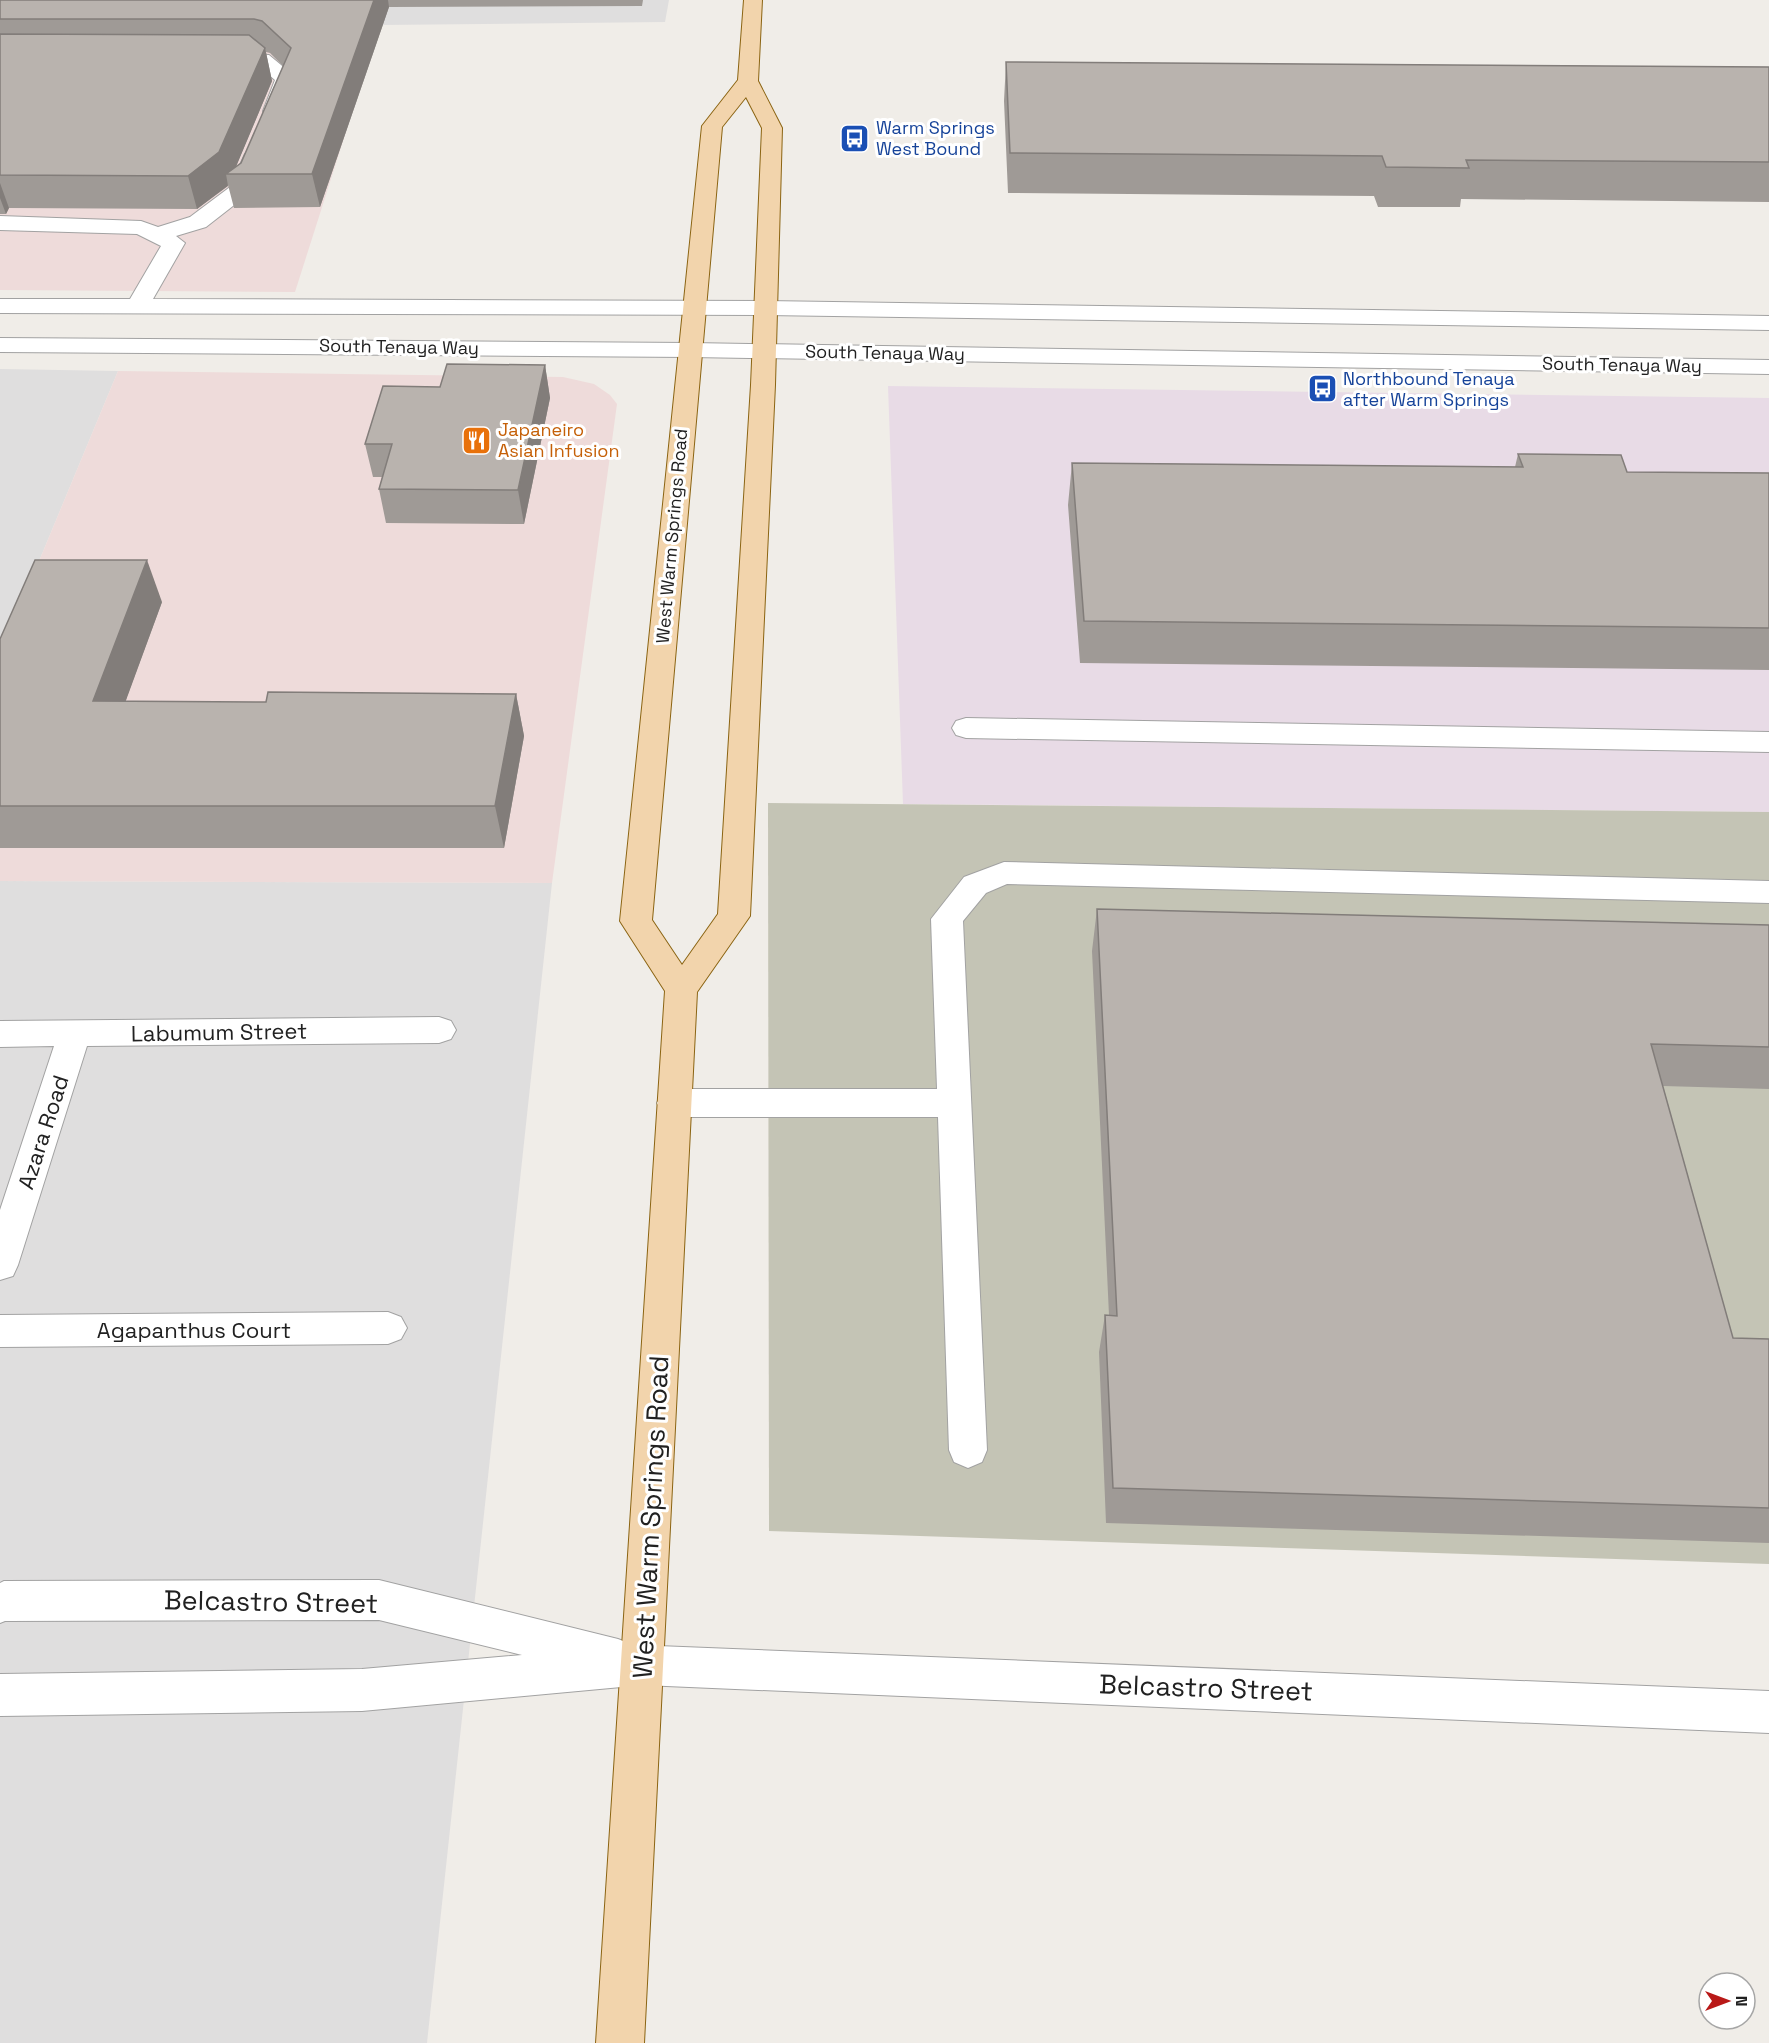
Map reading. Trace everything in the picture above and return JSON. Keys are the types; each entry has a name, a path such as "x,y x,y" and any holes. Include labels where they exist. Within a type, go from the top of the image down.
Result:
{"main road":[{"path":"681,990 734,916 764,351 772,128 748,81 753,0"},
{"name":"West Warm Springs Road","path":"620,2043 681,990 636,921 712,126 748,81"}],"street":[{"path":"156,235 198,222 239,190 286,79 262,59 203,59"},
{"path":"0,223 141,228 174,243 137,307"},
{"name":"South Tenaya Way","path":"0,306 766,308 1769,323"},
{"name":"South Tenaya Way","path":"0,345 691,350 1769,367"},
{"path":"966,728 1769,742"},
{"path":"968,1450 947,919 975,885 1004,873 1769,892"},
{"name":"Labumum Street","path":"0,1034 439,1030"},
{"name":"Azara Road","path":"0,1265 75,1034"},
{"path":"674,1103 954,1103"},
{"name":"Agapanthus Court","path":"0,1331 388,1328"},
{"name":"Belcastro Street","path":"0,1603 16,1601 379,1600 643,1665"},
{"name":"Belcastro Street","path":"0,1695 362,1690 643,1665 1769,1712"}],"shaded area":[{"path":"0,0 669,0 665,22 380,25"},
{"path":"0,23 380,25 295,292 0,290"},
{"path":"0,369 118,371 0,655"},
{"path":"118,371 563,377 594,384 610,395 617,404 552,883 0,881 0,655"},
{"path":"888,386 1769,398 1769,812 903,804"},
{"path":"768,803 1769,812 1769,1564 769,1531"},
{"path":"0,881 552,883 427,2043 0,2043"}],"building":[{"path":"0,0 374,0 312,174 226,174 241,163 291,48 262,21 254,19 0,19"},
{"path":"0,34 249,35 265,48 219,152 188,176 0,175"},
{"path":"1006,62 1769,67 1769,162 1466,160 1469,168 1386,167 1382,156 1010,153"},
{"path":"447,364 545,365 518,490 379,489 392,444 365,444 383,386 440,387"},
{"path":"1518,454 1621,455 1627,472 1769,473 1769,628 1084,621 1072,463 1523,467"},
{"path":"35,560 147,560 93,701 266,702 268,692 516,694 495,806 0,806 0,639"},
{"path":"1097,909 1769,925 1769,1047 1651,1044 1733,1338 1769,1339 1769,1508 1113,1488 1105,1315 1117,1316"}],"place":[{"name":"Warm Springs West Bound","path":"855,138"},
{"name":"Northbound Tenaya after Warm Springs","path":"1322,389"},
{"name":"Japaneiro Asian Infusion","path":"477,440"}]}
